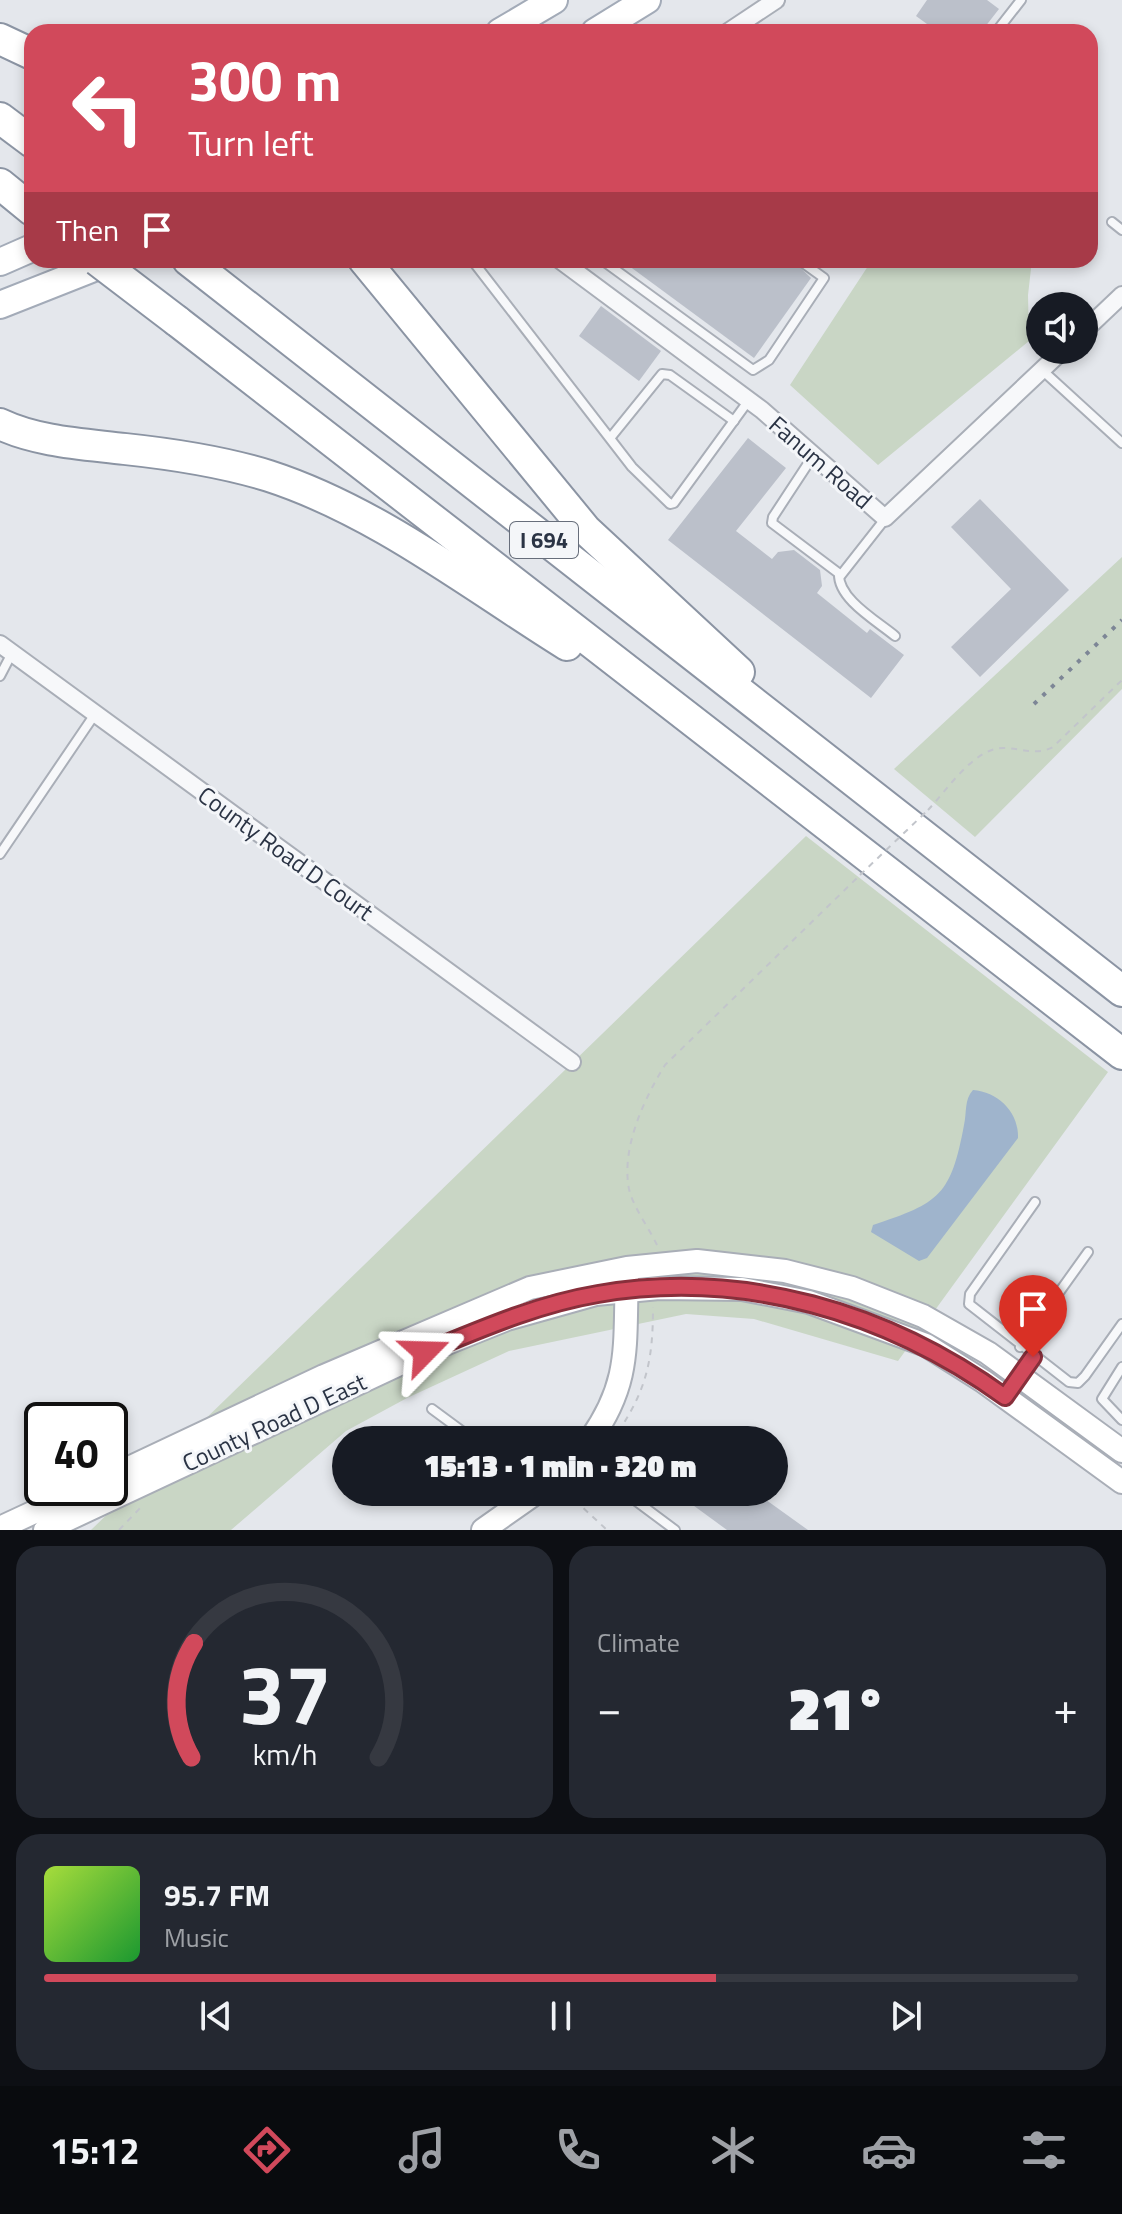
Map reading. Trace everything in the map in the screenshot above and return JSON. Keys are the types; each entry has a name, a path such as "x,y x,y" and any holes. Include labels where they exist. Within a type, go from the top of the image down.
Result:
{"highway":[{"path":"0,118 24,136"},
{"path":"0,184 24,204"},
{"name":"I 694","path":"107,268 1122,1054"},
{"name":"I 694","path":"199,268 874,800 1122,991"},
{"path":"371,268 586,530 874,800"},
{"path":"1,424 58,441 155,452 269,476 346,510 438,563 701,728"}],"main road":[{"path":"514,24 554,0"},
{"path":"608,24 647,0"},
{"path":"0,262 24,252"},
{"path":"0,305 94,268"}],"street":[{"path":"740,24 776,0"},
{"name":"Fanum Road","path":"571,268 749,400 885,518 1048,364"},
{"path":"1098,320 1119,304"},
{"name":"County Road D Court","path":"6,649 572,1062"},
{"name":"County Road D East","path":"128,1469 324,1376 530,1288 627,1268 697,1261 785,1271 852,1288 923,1316 988,1353 1122,1451"},
{"path":"598,1426 622,1375 628,1337 627,1268"},
{"name":"County Road D East","path":"45,1530 397,1365 507,1319 596,1294 626,1291 742,1289 809,1302 926,1345 1005,1397 1122,1482"},
{"path":"0,1528 47,1506"},
{"path":"483,1530 517,1506"}],"lane":[{"path":"1002,24 1021,0"},
{"path":"1112,222 1122,230"},
{"path":"478,268 632,467 670,504 674,503 749,400"},
{"path":"613,268 753,370 769,360 824,278 810,268"},
{"path":"1042,370 1122,443"},
{"path":"611,437 662,374 670,375 734,421"},
{"path":"813,455 772,523 839,574"},
{"path":"839,574 844,573 885,518"},
{"path":"839,574 838,583 846,594 895,636"},
{"path":"0,676 6,649"},
{"path":"0,854 95,714"},
{"path":"1035,1202 970,1294 969,1304 1020,1347 1069,1382 1078,1383 1122,1324"},
{"path":"1020,1347 1088,1252"},
{"path":"1005,1397 1033,1357"},
{"path":"1122,1367 1102,1399 1122,1420"},
{"path":"432,1409 455,1426"},
{"path":"643,1506 675,1530"}],"path":[{"path":"665,1065 985,751 1002,748 1044,751 1053,747 1122,680"},
{"path":"621,1426 645,1386 653,1343 653,1304"},
{"path":"581,1506 607,1530"}],"green space":[{"path":"867,268 1031,268 1026,292 1026,343 878,465 790,385"},
{"path":"1122,557 1122,689 975,837 894,769"},
{"path":"806,836 1108,1072 898,1361 754,1319 686,1314 509,1351 407,1398 355,1426 332,1426 332,1443 231,1530 91,1530 116,1506 128,1506 128,1494"}],"water":[{"path":"973,1090 991,1095 1005,1105 1015,1120 1018,1138 927,1258 919,1261 871,1232 873,1225 914,1210 939,1193 954,1167 967,1102"}],"building":[{"path":"927,0 987,0 999,9 987,24 927,24 916,16"},
{"path":"632,268 800,268 811,278 754,358"},
{"path":"601,306 661,351 639,381 579,336"},
{"path":"748,438 786,468 736,531 772,559 778,552 794,550 820,570 822,586 817,593 867,633 870,629 904,655 871,698 668,540"},
{"path":"980,499 1069,590 980,677 951,647 1011,589 951,527"},
{"path":"694,1506 775,1506 808,1530 727,1530"}],"railway":[{"path":"1034,704 1122,620"}],"route":[{"path":"425,1352 507,1319 596,1294 687,1288 742,1289 809,1302 868,1322 926,1345 1005,1397 1033,1357"}]}
